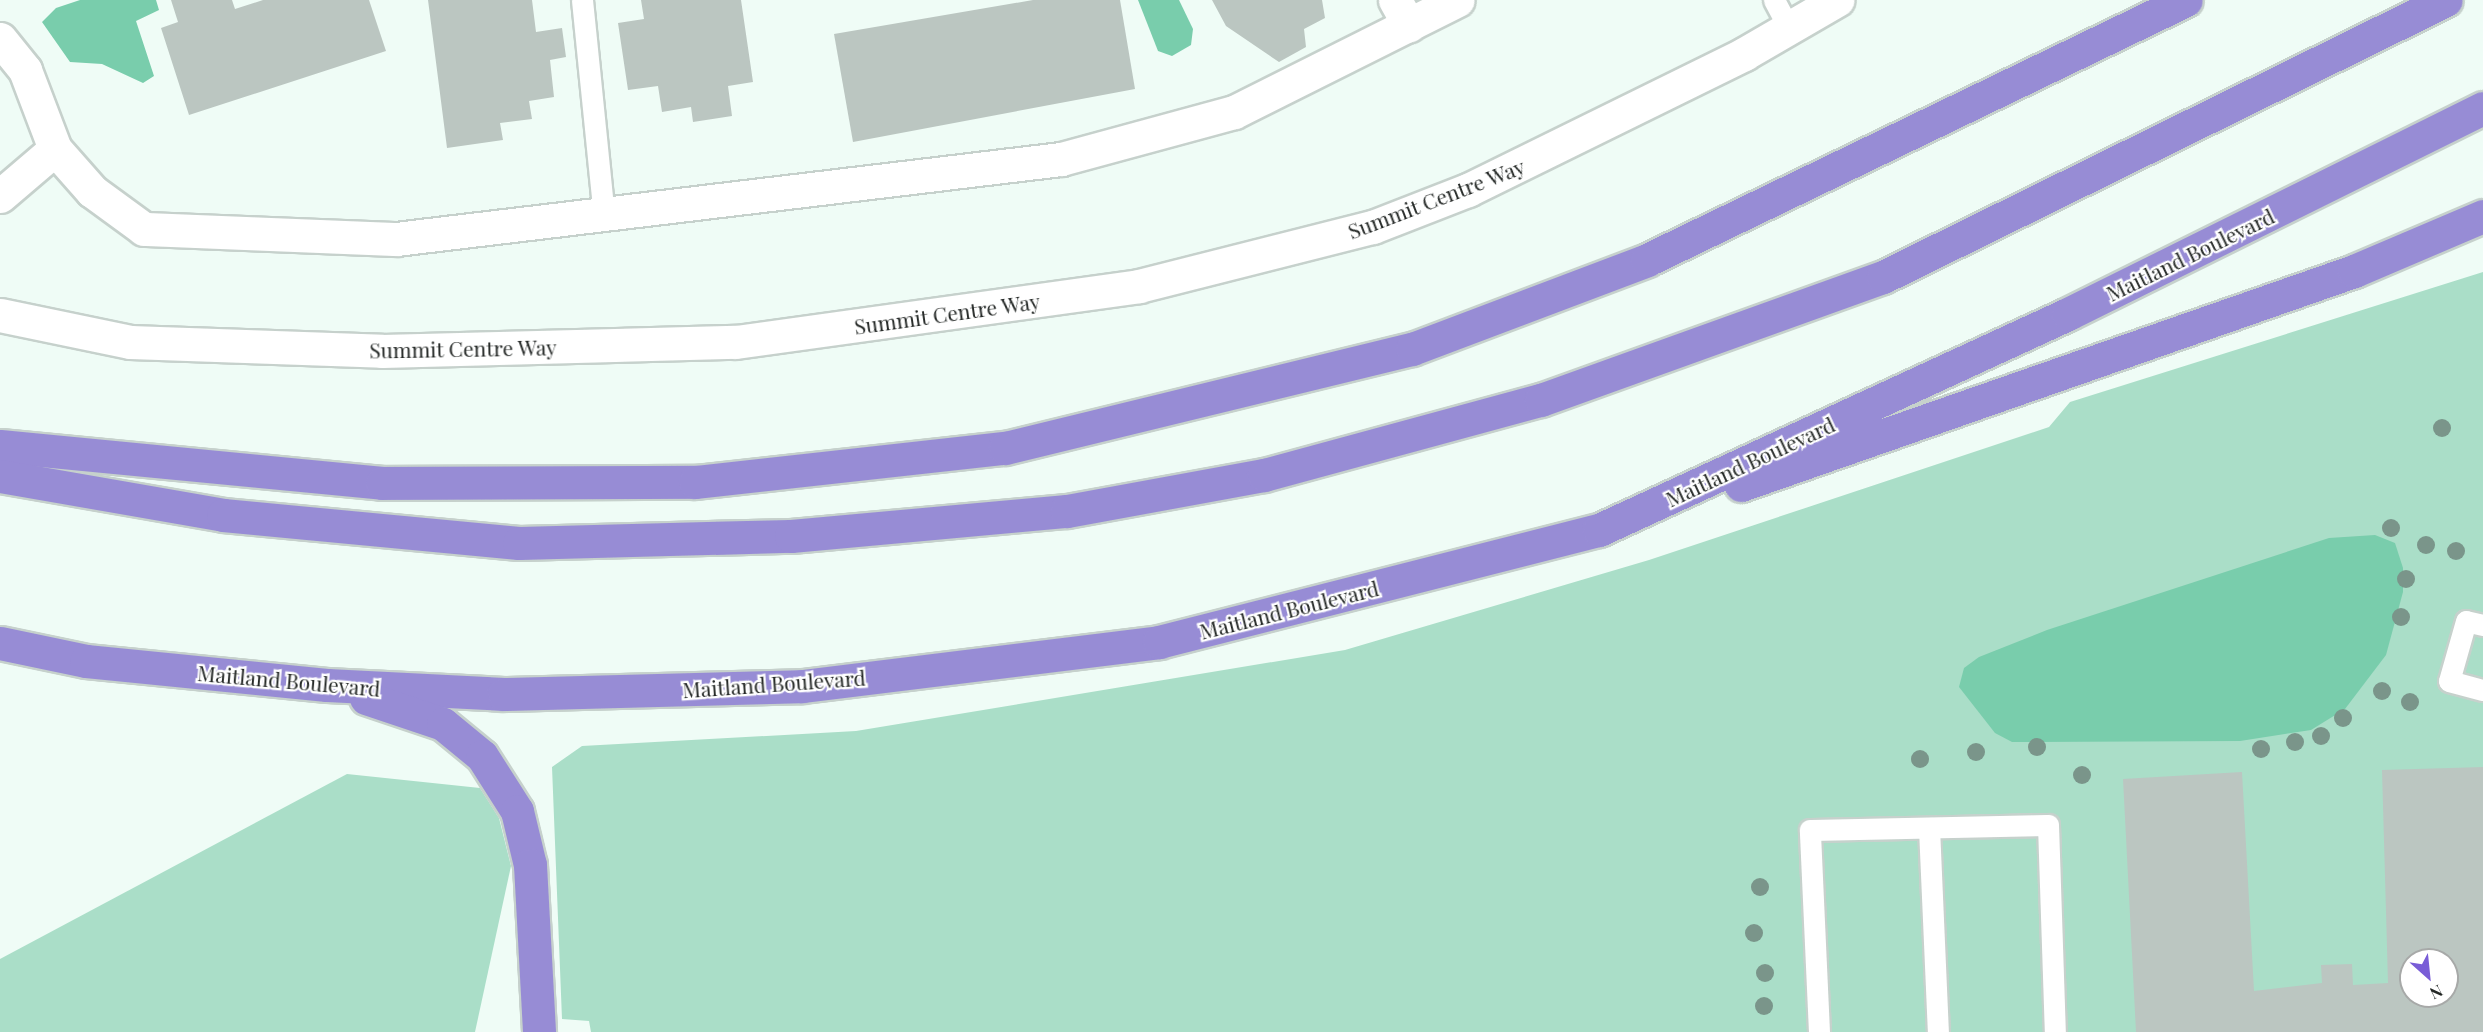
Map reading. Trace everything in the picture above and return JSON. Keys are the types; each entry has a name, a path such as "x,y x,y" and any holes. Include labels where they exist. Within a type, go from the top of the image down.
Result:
{"highway":[{"path":"0,447 382,483 695,482 1005,448 1412,349 1636,264 2186,0"},
{"path":"0,476 223,515 519,543 790,536 1010,516 1264,475 1541,399 1883,277 2446,0"},
{"name":"Maitland Boulevard","path":"0,643 86,661 327,685 504,694 802,686 1159,642 1599,530 2068,314 2483,108"},
{"path":"1599,530 1848,450 2354,272 2483,216"},
{"path":"327,685 443,724 482,756 517,811 530,865 538,1032"}],"street":[{"path":"0,39 25,70 55,149 92,191 144,229 396,239 604,216 1061,159 1234,112 1402,13 1458,0"},
{"name":"Summit Centre Way","path":"0,315 130,342 382,351 701,343 1139,286 1373,226 1468,190 1790,28 1837,0"},
{"path":"0,196 55,149"}],"lane":[{"path":"582,0 604,216"},
{"path":"1774,0 1790,28"},
{"path":"2483,625 2466,621 2450,681 2483,690"},
{"path":"1819,1032 1810,830 2048,825 2055,1032"},
{"path":"1929,828 1938,1032"}],"shaded area":[{"path":"80,0 156,0 159,10 136,21 154,76 143,83 102,64 70,62 42,22 56,8"},
{"path":"1138,0 1179,0 1193,29 1191,45 1172,56 1158,51"},
{"path":"2483,272 2483,1032 591,1032 589,1021 562,1019 552,767 582,746 856,731 1345,650 1649,560 2049,427 2070,402"},
{"path":"2375,535 2395,543 2403,568 2403,592 2386,655 2345,709 2311,730 2240,741 2012,742 1995,733 1959,687 1964,668 1979,657 2047,630 2329,538"},
{"path":"347,774 480,788 499,818 511,866 475,1032 0,1032 0,959"}],"building":[{"path":"171,0 232,0 235,9 263,0 369,0 386,51 189,115 161,28 178,22"},
{"path":"428,0 532,0 536,32 562,28 566,57 550,60 554,97 529,101 532,119 500,123 503,140 447,148"},
{"path":"641,0 741,0 753,82 728,86 732,116 693,122 691,107 662,112 658,86 628,90 618,23 644,19"},
{"path":"1033,0 1120,0 1135,89 853,142 834,34"},
{"path":"1212,0 1322,0 1325,18 1304,29 1306,47 1279,62 1226,26"},
{"path":"2483,767 2483,1032 2136,1032 2123,779 2242,772 2254,991 2322,983 2321,965 2352,964 2353,985 2388,983 2382,770"}]}
